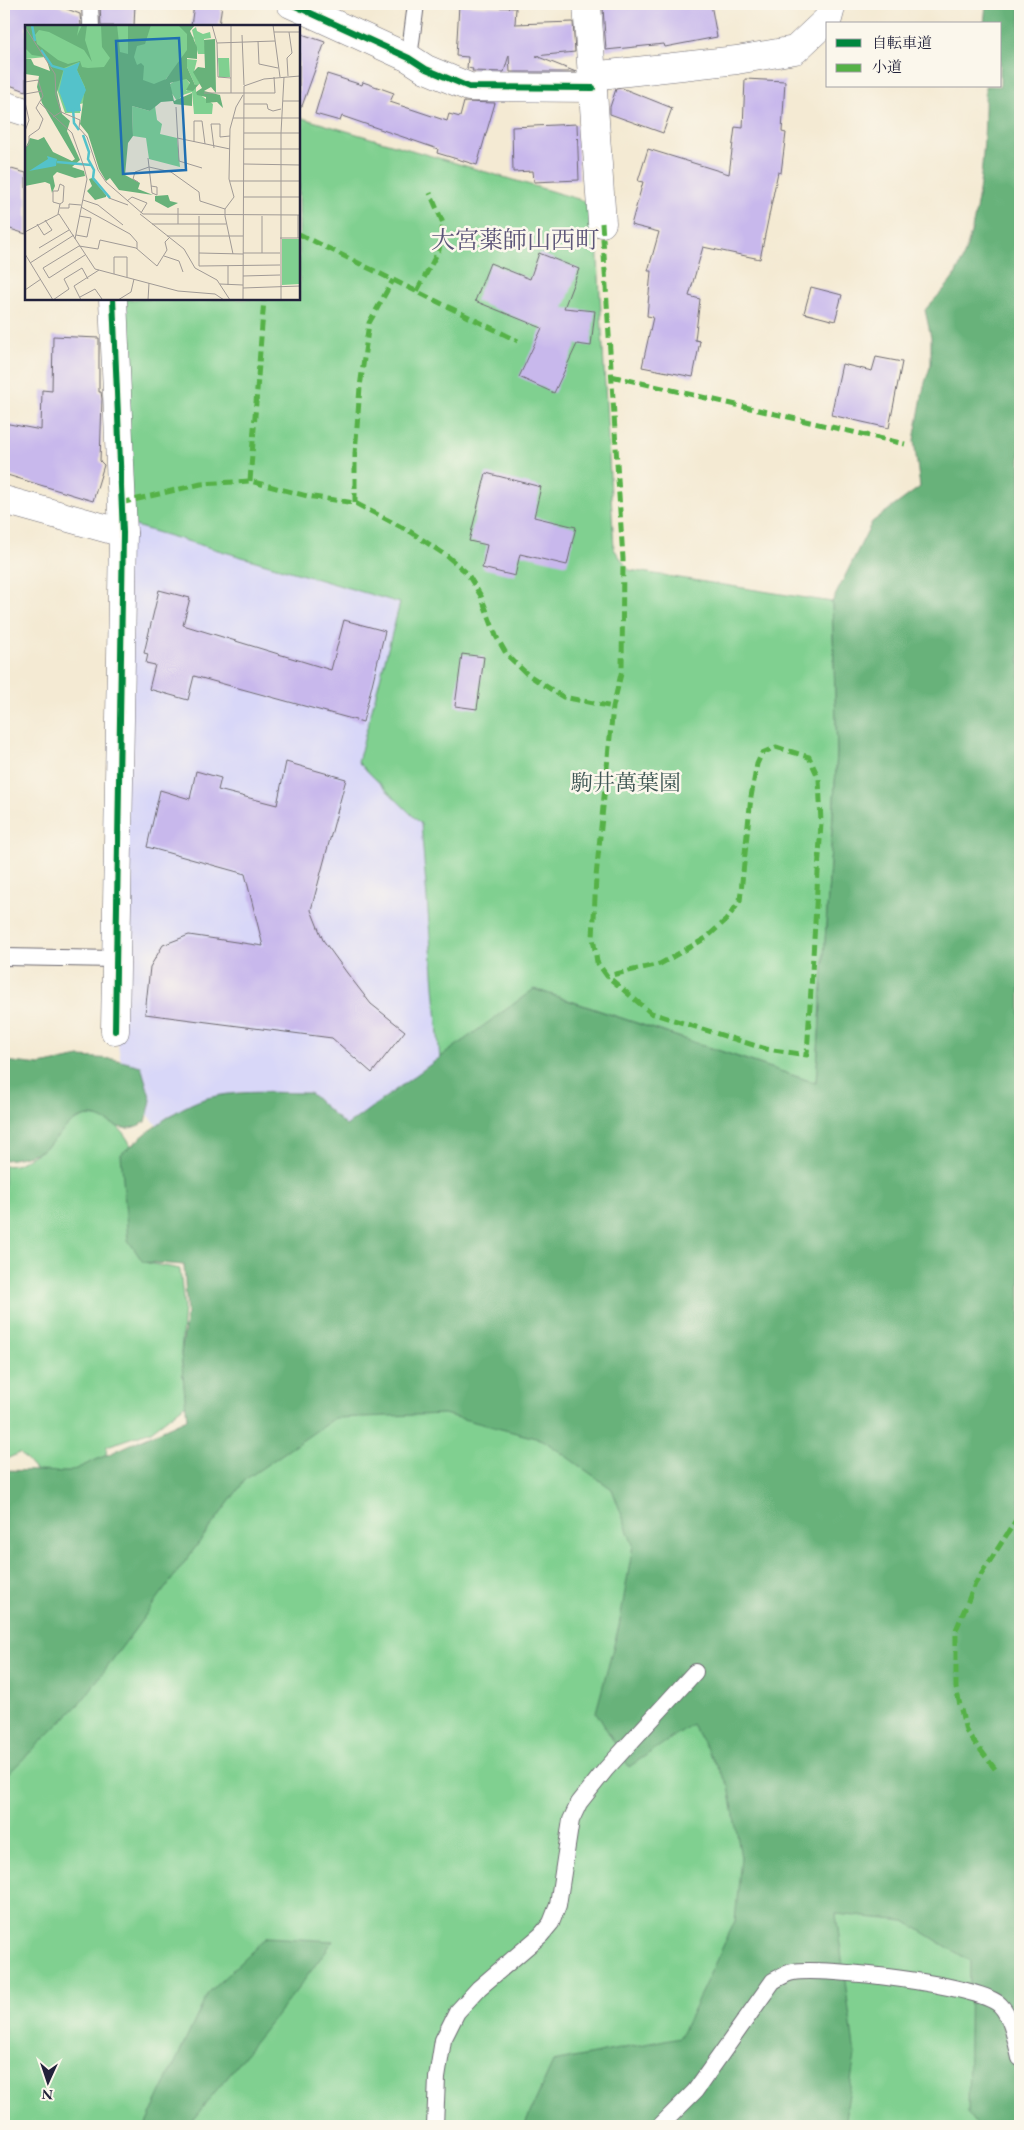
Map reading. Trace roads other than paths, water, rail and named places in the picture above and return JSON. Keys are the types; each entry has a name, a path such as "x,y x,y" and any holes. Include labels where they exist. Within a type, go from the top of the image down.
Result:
{"street":[{"path":"291,4 409,58 426,69 469,87 592,82 795,50 828,18 832,4"},
{"path":"587,4 602,223"},
{"path":"4,105 25,112"},
{"path":"113,300 123,534 115,1031"},
{"path":"4,500 123,534"}],"lane":[{"path":"90,4 91,25"},
{"path":"409,58 416,4"},
{"path":"4,956 116,959"},
{"path":"435,2126 437,2078 443,2040 457,2012 479,1988 541,1935 551,1923 558,1905 570,1820 579,1803 606,1769 695,1672"},
{"path":"660,2126 695,2091 773,1982 791,1972 822,1970 880,1976 961,1990 987,1998 1000,2005 1004,2012 1011,2026 1020,2058"}],"district":[{"name":"大宮薬師山西町","path":"515,240"}],"park label":[{"name":"駒井萬葉園","path":"626,782"}]}
